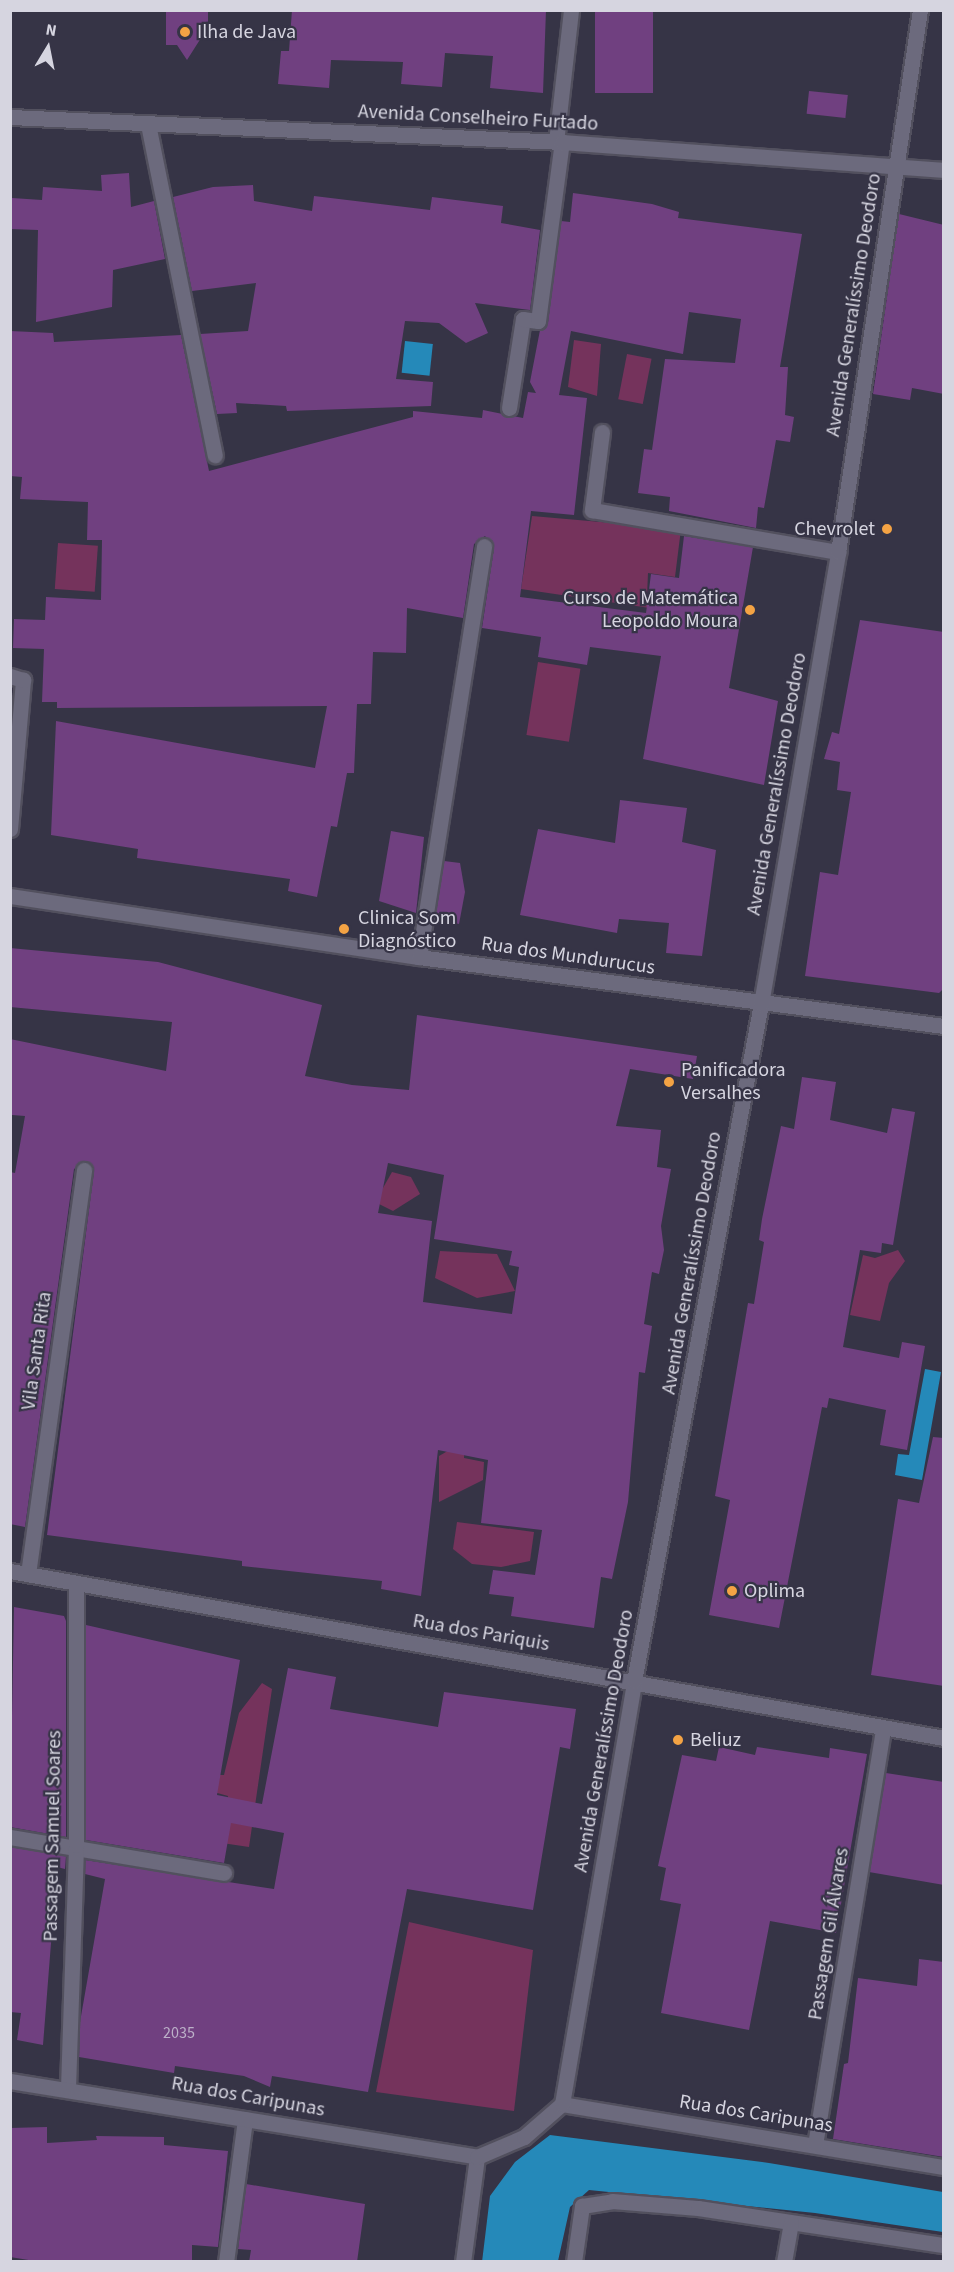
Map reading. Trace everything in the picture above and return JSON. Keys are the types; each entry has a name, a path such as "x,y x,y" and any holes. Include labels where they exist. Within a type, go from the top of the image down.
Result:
{"street":[{"path":"509,408 523,319 538,321 572,10"},
{"name":"Avenida Generalíssimo Deodoro","path":"562,2104 634,1681 761,1004 838,552 920,10"},
{"name":"Avenida Conselheiro Furtado","path":"10,117 559,142 944,170"},
{"path":"148,124 215,454"},
{"path":"602,432 592,510 838,552"},
{"path":"419,957 483,546"},
{"path":"10,829 17,678"},
{"name":"Rua dos Mundurucus","path":"10,896 419,957 761,1004 944,1026"},
{"name":"Vila Santa Rita","path":"28,1574 84,1170"},
{"name":"Rua dos Pariquis","path":"10,1571 944,1738"},
{"name":"Passagem Samuel Soares","path":"68,2088 76,1845 76,1584"},
{"name":"Passagem Gil Álvares","path":"815,2145 884,1729"},
{"path":"10,1837 76,1845 224,1873"},
{"name":"Rua dos Caripunas","path":"10,2080 477,2157"},
{"path":"463,2262 477,2157 524,2137 562,2104"},
{"name":"Rua dos Caripunas","path":"562,2104 944,2167"},
{"path":"226,2262 245,2119"},
{"path":"574,2262 582,2206 612,2201 944,2245"},
{"path":"784,2262 791,2223"}],"shaded area":[{"path":"574,340 601,344 597,396 568,387"},
{"path":"627,354 652,359 643,404 618,399"},
{"path":"532,516 681,529 675,577 648,573 647,597 671,602 670,611 521,589"},
{"path":"58,543 98,546 95,592 55,589"},
{"path":"538,662 580,669 569,742 526,735"},
{"path":"392,1172 411,1177 420,1194 393,1211 375,1202"},
{"path":"898,1250 905,1261 889,1283 880,1321 850,1315 863,1255 875,1258"},
{"path":"440,1251 497,1254 515,1291 477,1298 435,1278"},
{"path":"465,1441 464,1458 484,1462 483,1480 439,1502 439,1456"},
{"path":"457,1522 534,1532 530,1561 501,1567 472,1564 453,1549"},
{"path":"262,1683 272,1689 249,1847 222,1843 228,1796 203,1789 209,1775 224,1775 239,1713"},
{"path":"409,1922 533,1950 514,2111 376,2092"}],"water":[{"path":"405,341 433,344 430,376 402,373"},
{"path":"925,1369 941,1372 922,1480 895,1475 898,1454 909,1455"},
{"path":"550,2135 769,2163 943,2192 943,2232 815,2213 589,2190 570,2207 558,2261 482,2262 490,2196 515,2162"}],"building":[{"name":"Ilha de Java","path":"166,10 208,10 208,27 187,60 177,45 166,45"},
{"path":"292,10 546,10 543,93 490,88 493,56 445,53 442,87 401,84 403,62 331,60 329,88 278,84 281,51 289,51"},
{"path":"595,10 653,10 653,93 595,93"},
{"path":"809,91 848,95 845,118 807,114"},
{"path":"129,173 131,207 154,201 165,259 113,270 112,307 36,322 38,230 10,229 12,198 42,200 43,187 102,191 101,175"},
{"path":"253,185 254,201 312,211 314,196 430,210 432,197 503,206 501,223 540,230 530,310 475,303 488,333 466,343 439,323 405,321 396,379 433,382 431,406 287,411 286,406 236,403 237,413 217,414 200,334 248,331 256,283 192,291 173,197 213,187"},
{"path":"573,193 652,204 679,212 678,218 802,234 780,367 788,367 785,415 794,417 790,442 776,440 764,508 758,507 756,528 669,511 670,497 638,493 644,449 652,450 665,359 735,363 741,319 689,312 683,354 571,331 559,395 587,398 574,515 531,511 520,597 646,613 651,574 679,578 684,536 753,547 729,688 778,701 764,785 643,759 661,656 590,647 587,665 538,657 541,637 482,628 494,548 485,536 474,544 463,618 407,608 406,653 373,652 371,704 357,704 354,773 347,773 337,827 331,826 317,897 288,891 290,879 137,858 138,849 51,835 56,721 315,768 327,706 57,708 57,702 42,702 44,649 13,648 14,619 45,620 46,597 101,600 102,540 87,540 88,502 20,499 22,477 10,476 10,331 53,333 54,342 181,335 209,471 413,417 413,411 482,418 483,410 523,418 528,392 536,393 530,382 540,330 548,322 561,221 570,222"},
{"path":"899,214 944,225 944,394 912,388 910,400 873,394"},
{"path":"860,620 944,632 944,988 939,993 805,976 820,872 838,875 851,792 837,790 840,762 824,759 832,732 839,734"},
{"path":"620,800 687,808 682,842 716,850 702,956 666,953 669,923 619,919 617,933 520,915 538,829 615,843"},
{"path":"391,831 424,837 416,913 379,901"},
{"path":"444,861 460,863 465,892 459,924 435,919"},
{"path":"10,948 158,962 322,1005 305,1076 352,1085 409,1090 417,1015 697,1056 693,1079 630,1069 616,1126 661,1130 657,1167 671,1169 661,1226 664,1250 659,1274 652,1272 644,1324 652,1326 645,1373 639,1372 628,1502 612,1579 601,1577 594,1628 511,1616 514,1597 489,1594 493,1570 535,1575 542,1530 481,1523 488,1460 438,1450 421,1596 381,1589 382,1581 242,1566 242,1561 47,1535 94,1171 86,1161 74,1169 25,1527 10,1524 10,1172 15,1173 25,1116 12,1115 10,1039 166,1071 172,1022 10,1007","holes":["388,1163 444,1175 434,1239 512,1251 509,1265 519,1267 512,1314 423,1302 432,1221 378,1213"]},
{"path":"802,1077 836,1082 830,1120 887,1133 892,1108 915,1112 893,1245 882,1243 881,1253 860,1250 843,1347 899,1358 902,1342 925,1346 907,1450 880,1445 886,1410 829,1398 827,1408 822,1407 779,1628 709,1615 730,1500 715,1496 748,1303 754,1304 764,1242 759,1240 762,1219 781,1126 794,1129"},
{"path":"933,1437 944,1438 944,1686 871,1675 898,1499 919,1503"},
{"path":"14,1607 64,1616 66,1621 66,1837 10,1827"},
{"path":"86,1625 240,1660 217,1795 262,1804 288,1668 336,1677 330,1709 438,1727 444,1692 576,1709 570,1749 560,1747 533,1910 407,1889 368,2092 272,2076 270,2087 244,2076 175,2066 174,2073 79,2057 80,2022 105,1879 85,1874 85,1860 274,1889 284,1833 231,1823 224,1863 86,1840"},
{"path":"719,1747 755,1755 757,1747 829,1758 830,1748 867,1754 836,1933 770,1921 749,2030 661,2013 681,1904 660,1900 666,1868 658,1866 682,1755 716,1761"},
{"path":"886,1773 944,1782 944,1885 869,1872"},
{"path":"10,1847 66,1856 65,1869 57,1867 43,2045 17,2040 21,2013 10,2012"},
{"path":"919,1959 944,1962 944,2157 833,2139 844,2064 848,2063 858,1978 917,1986"},
{"path":"47,2127 47,2143 97,2140 96,2136 164,2137 164,2145 228,2151 218,2247 192,2245 192,2262 41,2262 10,2257 10,2128"},
{"path":"246,2184 365,2204 357,2262 249,2262 251,2250 238,2249"}],"place":[{"name":"Ilha de Java","path":"185,32"},
{"name":"Chevrolet","path":"887,529"},
{"name":"Curso de Matemática Leopoldo Moura","path":"750,610"},
{"name":"Clinica Som Diagnóstico","path":"344,929"},
{"name":"Panificadora Versalhes","path":"669,1082"},
{"name":"Oplima","path":"732,1591"},
{"name":"Beliuz","path":"678,1740"}]}
